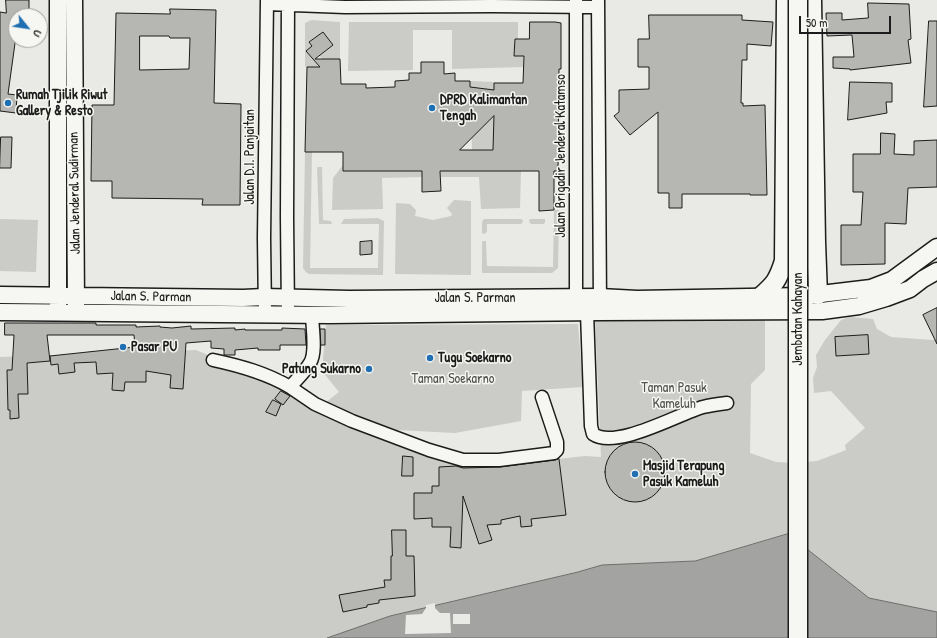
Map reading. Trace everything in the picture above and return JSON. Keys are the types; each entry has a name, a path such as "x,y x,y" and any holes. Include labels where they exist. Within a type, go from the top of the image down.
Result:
{"highway":[{"path":"760,297 774,285 784,261 786,0"},
{"name":"Jembatan Kahayan","path":"798,0 798,638"},
{"path":"812,0 818,295"},
{"path":"785,231 792,243 801,247 805,248 816,242"}],"main road":[{"name":"Jalan Jenderal Sudirman","path":"58,0 66,100 76,313"},
{"name":"Jalan Jenderal Sudirman","path":"59,313 58,295 66,100 74,0"},
{"name":"Jalan S. Parman","path":"0,312 337,315 588,306 637,299 818,295 871,288 892,280 937,248"},
{"name":"Jalan S. Parman","path":"0,295 264,297 822,311 859,306 886,298 910,289 937,270"}],"street":[{"path":"267,2 345,7 492,6 569,8 576,3 597,4 588,306 591,426 593,434 604,438 628,435 654,428 703,407 727,403"},
{"name":"Jalan D.I. Panjaitan","path":"265,314 267,2"},
{"path":"288,3 288,314"},
{"name":"Jalan Brigadir Jenderal Katamso","path":"576,3 588,306"},
{"path":"290,387 310,364 312,358 312,314"},
{"path":"213,360 259,372 290,387 315,404 352,421 429,450 463,460 499,460 554,453 557,450 557,442 542,397"}],"green space":[{"path":"311,20 340,22 340,59 323,59 319,56 333,45 323,32 309,42 312,46 306,51 319,66 330,67 305,67 305,23"},
{"path":"349,22 518,22 518,39 515,40 514,55 524,56 523,67 452,69 452,30 413,30 413,70 348,71"},
{"path":"470,81 494,82 494,140 521,149 472,150"},
{"path":"305,152 312,152 310,268 378,268 379,224 341,224 344,219 378,218 384,221 383,275 309,274 303,268"},
{"path":"343,165 347,171 422,171 422,177 382,178 383,209 332,210 333,178"},
{"path":"317,167 322,167 323,220 331,221 332,224 319,224"},
{"path":"521,170 520,208 481,209 479,177 441,177 441,171"},
{"path":"454,200 471,201 471,275 395,274 396,203 410,204 416,210 415,216 433,220 451,216 452,214 447,208"},
{"path":"554,210 559,210 558,268 552,273 482,273 483,241 486,241 487,266 553,267"},
{"path":"0,219 38,220 36,272 0,271"},
{"path":"484,219 522,219 523,222 521,224 487,224 487,232 484,234 482,233 482,222"},
{"path":"530,219 545,219 545,222 544,224 531,224 529,221"},
{"name":"Taman Pasuk Kameluh","path":"850,317 873,319 877,329 891,337 933,340 937,338 937,612 869,598 788,534 695,561 602,565 390,616 327,638 0,638 0,357 196,350 253,374 406,448 485,467 585,456 601,457 595,320 765,319 765,370 751,384 750,453 776,462 794,463 817,461 846,450 845,445 865,428 831,391 814,393 813,378 817,367 816,355 825,340 841,320"},
{"name":"Taman Soekarno","path":"578,324 583,387 522,391 521,421 455,433 397,430 325,403 339,392 322,371 326,325"}],"shaded area":[{"path":"788,534 869,598 937,612 937,638 327,638 390,616 602,565 695,561"}],"pier":[{"path":"435,603 435,608 440,613 450,613 451,633 405,634 406,615 422,614 426,608 426,605"},
{"path":"453,614 470,614 470,624 453,624"}],"building":[{"path":"6,0 29,0 29,8 8,8 8,48 14,48 8,94 17,95 16,113 0,111 0,12 6,13"},
{"path":"868,3 909,4 911,39 908,40 911,63 850,70 833,68 833,57 854,57 852,35 827,36 826,13 842,13 842,20 868,18"},
{"path":"170,9 216,10 214,103 241,104 240,205 202,205 203,199 112,198 112,181 91,181 92,105 114,105 116,13 170,14","holes":["140,36 169,36 170,38 190,38 189,69 140,70"]},
{"path":"649,15 742,15 742,20 773,22 771,46 747,44 747,60 742,60 741,103 743,103 743,106 765,105 767,195 682,194 682,208 669,208 669,193 658,193 658,112 630,135 614,116 619,112 619,90 649,89 649,67 638,67 638,39 649,39"},
{"path":"929,21 937,21 937,106 924,107"},
{"path":"530,22 561,23 558,171 554,171 554,210 539,211 539,171 440,171 441,191 422,192 422,171 343,171 343,152 305,152 307,67 320,67 306,51 312,46 309,42 323,32 333,45 315,59 340,59 341,84 366,84 366,88 395,87 395,81 409,80 409,73 421,73 421,62 444,62 444,74 455,73 455,81 470,81 470,87 494,90 494,83 523,83 524,56 514,56 515,39 529,39","holes":["494,116 493,150 460,150"]},
{"path":"850,82 892,83 892,102 886,102 887,113 848,120"},
{"path":"881,133 895,134 894,154 914,155 914,141 937,140 937,187 908,188 906,224 885,223 885,264 841,265 841,225 861,225 863,192 853,192 853,154 880,154"},
{"path":"1,137 12,137 11,168 0,168"},
{"path":"372,241 372,254 360,255 360,242"},
{"path":"937,308 937,344 923,315"},
{"path":"5,323 96,323 96,325 136,325 136,327 160,326 172,328 191,326 191,329 235,328 235,330 282,330 282,328 305,329 306,345 280,345 280,350 258,350 258,348 235,350 235,355 224,355 224,349 211,348 211,341 186,343 183,389 170,388 171,375 146,371 146,382 125,382 124,391 112,390 113,373 97,374 96,362 74,363 75,372 59,374 58,364 51,365 50,356 135,347 134,335 47,335 50,361 27,363 28,394 18,394 19,418 10,419 10,410 8,410 7,370 12,370 14,335 5,335"},
{"path":"320,329 325,329 325,345 321,345"},
{"path":"868,335 869,354 836,356 835,337"},
{"path":"281,391 290,396 283,405 275,399"},
{"path":"273,400 281,404 276,416 266,412"},
{"name":"Masjid Terapung Pasuk Kameluh","path":"635,442 651,447 656,451 660,456 665,472 660,488 656,493 651,497 635,502 619,497 614,493 610,488 605,472 610,456 614,451 619,447"},
{"path":"403,456 413,457 413,476 402,476"},
{"path":"559,459 566,515 531,519 532,526 521,527 520,516 501,520 501,524 487,525 492,540 479,544 463,496 461,548 450,547 451,527 432,527 432,518 414,519 414,493 432,493 432,486 439,486 439,467 500,467"},
{"path":"392,530 406,530 406,556 414,556 415,596 379,600 379,603 367,605 367,607 343,612 339,595 385,587 384,580 391,580"}],"place":[{"name":"Rumah Tjilik Riwut Gallery & Resto","path":"8,103"},
{"name":"DPRD Kalimantan Tengah","path":"432,108"},
{"name":"Pasar PU","path":"123,347"},
{"name":"Tugu Soekarno","path":"430,358"},
{"name":"Patung Sukarno","path":"369,369"},
{"name":"Masjid Terapung Pasuk Kameluh","path":"635,474"}]}
